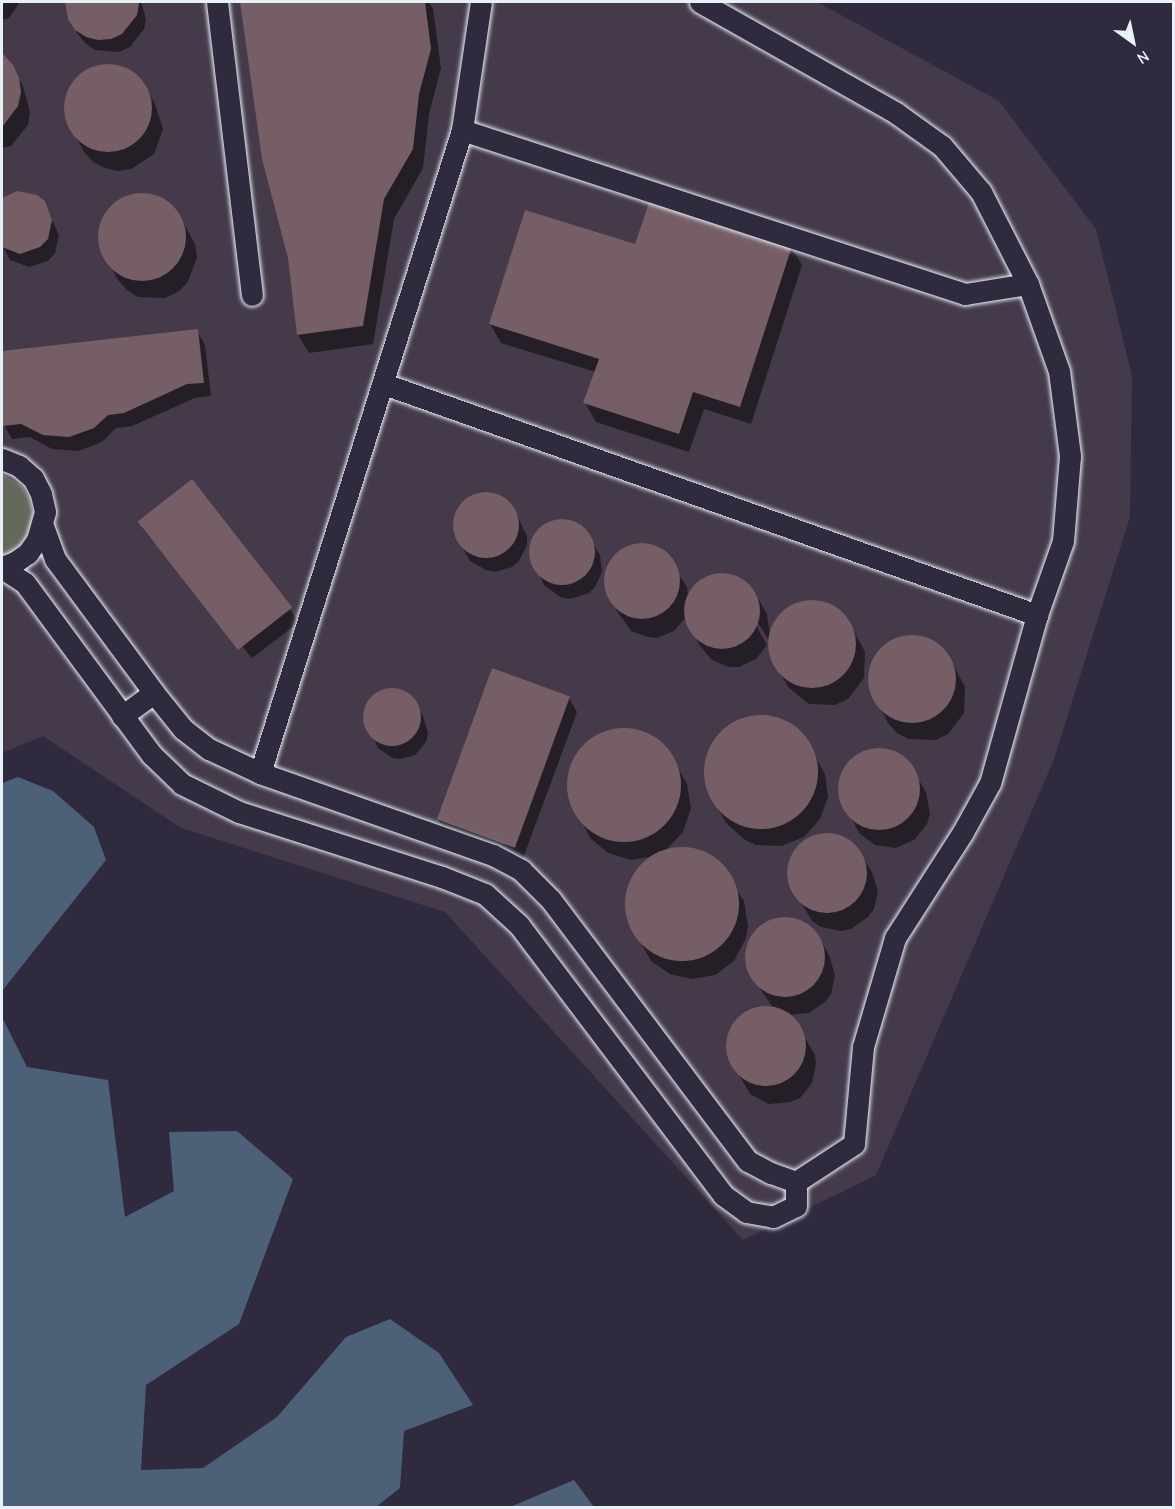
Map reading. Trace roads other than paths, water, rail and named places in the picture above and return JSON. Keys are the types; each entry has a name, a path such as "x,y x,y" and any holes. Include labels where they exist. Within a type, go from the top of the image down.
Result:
{"street":[{"path":"217,2 252,295"},
{"path":"260,773 462,130 481,2"},
{"path":"700,2 896,113 942,146 981,192 1028,284 1059,371 1070,456 1063,541 1037,615 990,783 963,832 895,938 863,1047 854,1144 796,1182"},
{"path":"462,130 965,294 1028,284"},
{"path":"384,384 1037,615"},
{"path":"2,459 19,466 33,478 41,494 45,512 43,526 28,553 2,568"},
{"path":"43,526 55,559 183,729 208,749 260,773 493,855 521,870 551,900 748,1161 796,1182"},
{"path":"2,568 25,583 152,755 182,784 239,812 442,877 485,894 519,925 723,1195 746,1212 773,1216 796,1206 796,1182"},
{"path":"122,716 154,693"}],"water":[{"path":"18,777 53,791 94,827 106,860 2,991 2,783"},
{"path":"2,1017 27,1067 108,1080 125,1217 174,1191 169,1132 237,1131 293,1179 239,1324 146,1385 141,1470 203,1468 277,1417 346,1337 390,1319 439,1353 473,1405 404,1431 400,1488 376,1507 2,1507"},
{"path":"574,1480 594,1507 510,1507"}]}
